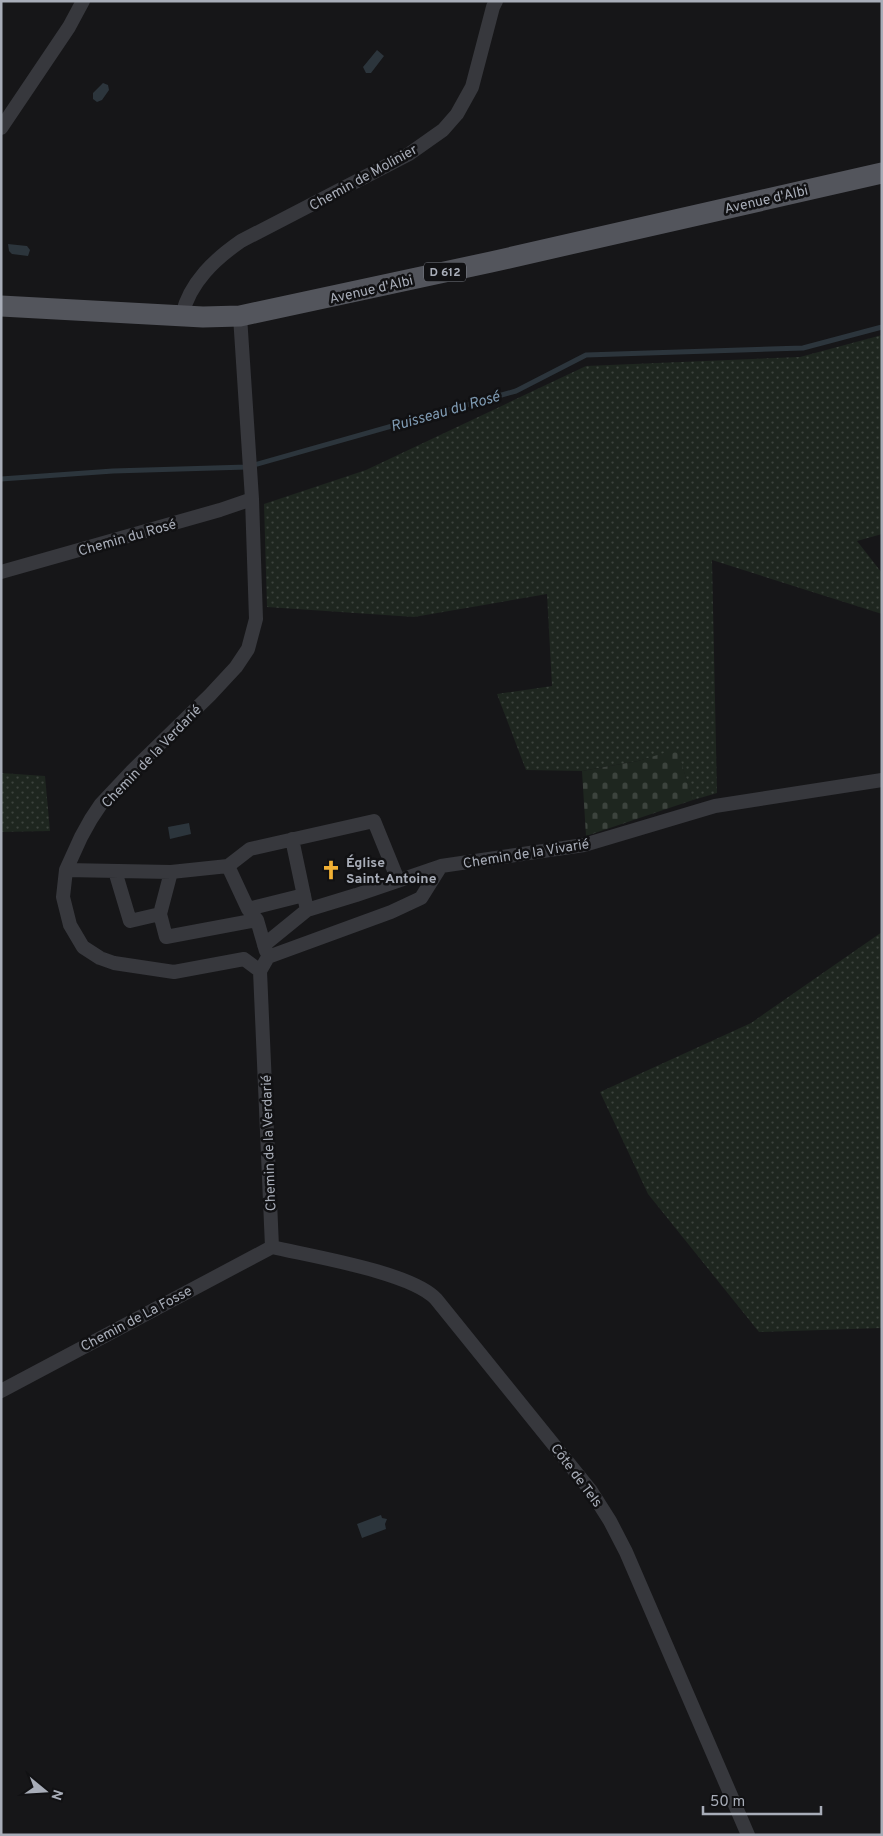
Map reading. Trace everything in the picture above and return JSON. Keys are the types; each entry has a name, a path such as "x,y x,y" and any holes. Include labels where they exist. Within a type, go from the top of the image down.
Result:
{"main road":[{"name":"Avenue d'Albi","path":"1,306 204,317 240,316 443,273 882,173"}],"street":[{"path":"1,128 69,27 83,1"},
{"name":"Chemin de Molinier","path":"182,315 191,290 214,260 242,240 409,154 443,130 457,114 472,87 496,1"},
{"name":"Chemin de la Verdarié","path":"240,316 252,499 256,619 248,649 236,667 210,695 132,771 102,804 81,837 66,870 62,898 70,925 83,947 100,958 114,963 174,972 244,959 260,972 272,1247"},
{"name":"Chemin du Rosé","path":"1,572 220,510 252,499"},
{"name":"Chemin de la Vivarié","path":"307,910 441,866 584,845 715,806 882,780"},
{"path":"66,870 171,872 228,866 250,849 374,821 398,880"},
{"path":"260,972 266,951 307,910 292,839"},
{"path":"228,866 248,909 257,920 266,951"},
{"path":"266,951 391,912 421,898 441,866"},
{"path":"115,871 130,921 160,914"},
{"path":"171,872 160,914 166,938 257,920"},
{"path":"248,909 304,895"},
{"name":"Chemin de La Fosse","path":"1,1391 272,1247"},
{"name":"Côte de Tels","path":"272,1247 376,1271 413,1283 436,1298 591,1491 610,1521 626,1552 748,1835"}],"green space":[{"path":"882,335 882,534 857,541 882,573 882,614 712,560 717,793 693,800 677,750 638,761 582,771 526,770 497,694 552,686 547,594 414,617 267,607 264,504 366,470 586,366 800,357"},
{"path":"677,749 693,800 586,836 582,771 638,761"},
{"path":"1,773 45,776 50,831 1,832"},
{"path":"882,932 882,1328 759,1332 648,1194 600,1092 751,1023"}],"shaded area":[{"path":"377,50 384,56 371,73 366,73 363,67"},
{"path":"103,83 108,85 109,90 102,100 97,102 93,99 93,93"},
{"path":"8,244 27,246 30,250 28,256 12,254 9,251"},
{"path":"189,823 191,834 170,839 168,827"},
{"path":"381,1515 382,1518 387,1519 386,1529 362,1538 357,1524"}],"waterway":[{"name":"Ruisseau du Rosé","path":"1,479 113,471 247,467 516,391 586,355 803,348 882,327"}],"place":[{"name":"Église Saint-Antoine","path":"331,870"}]}
